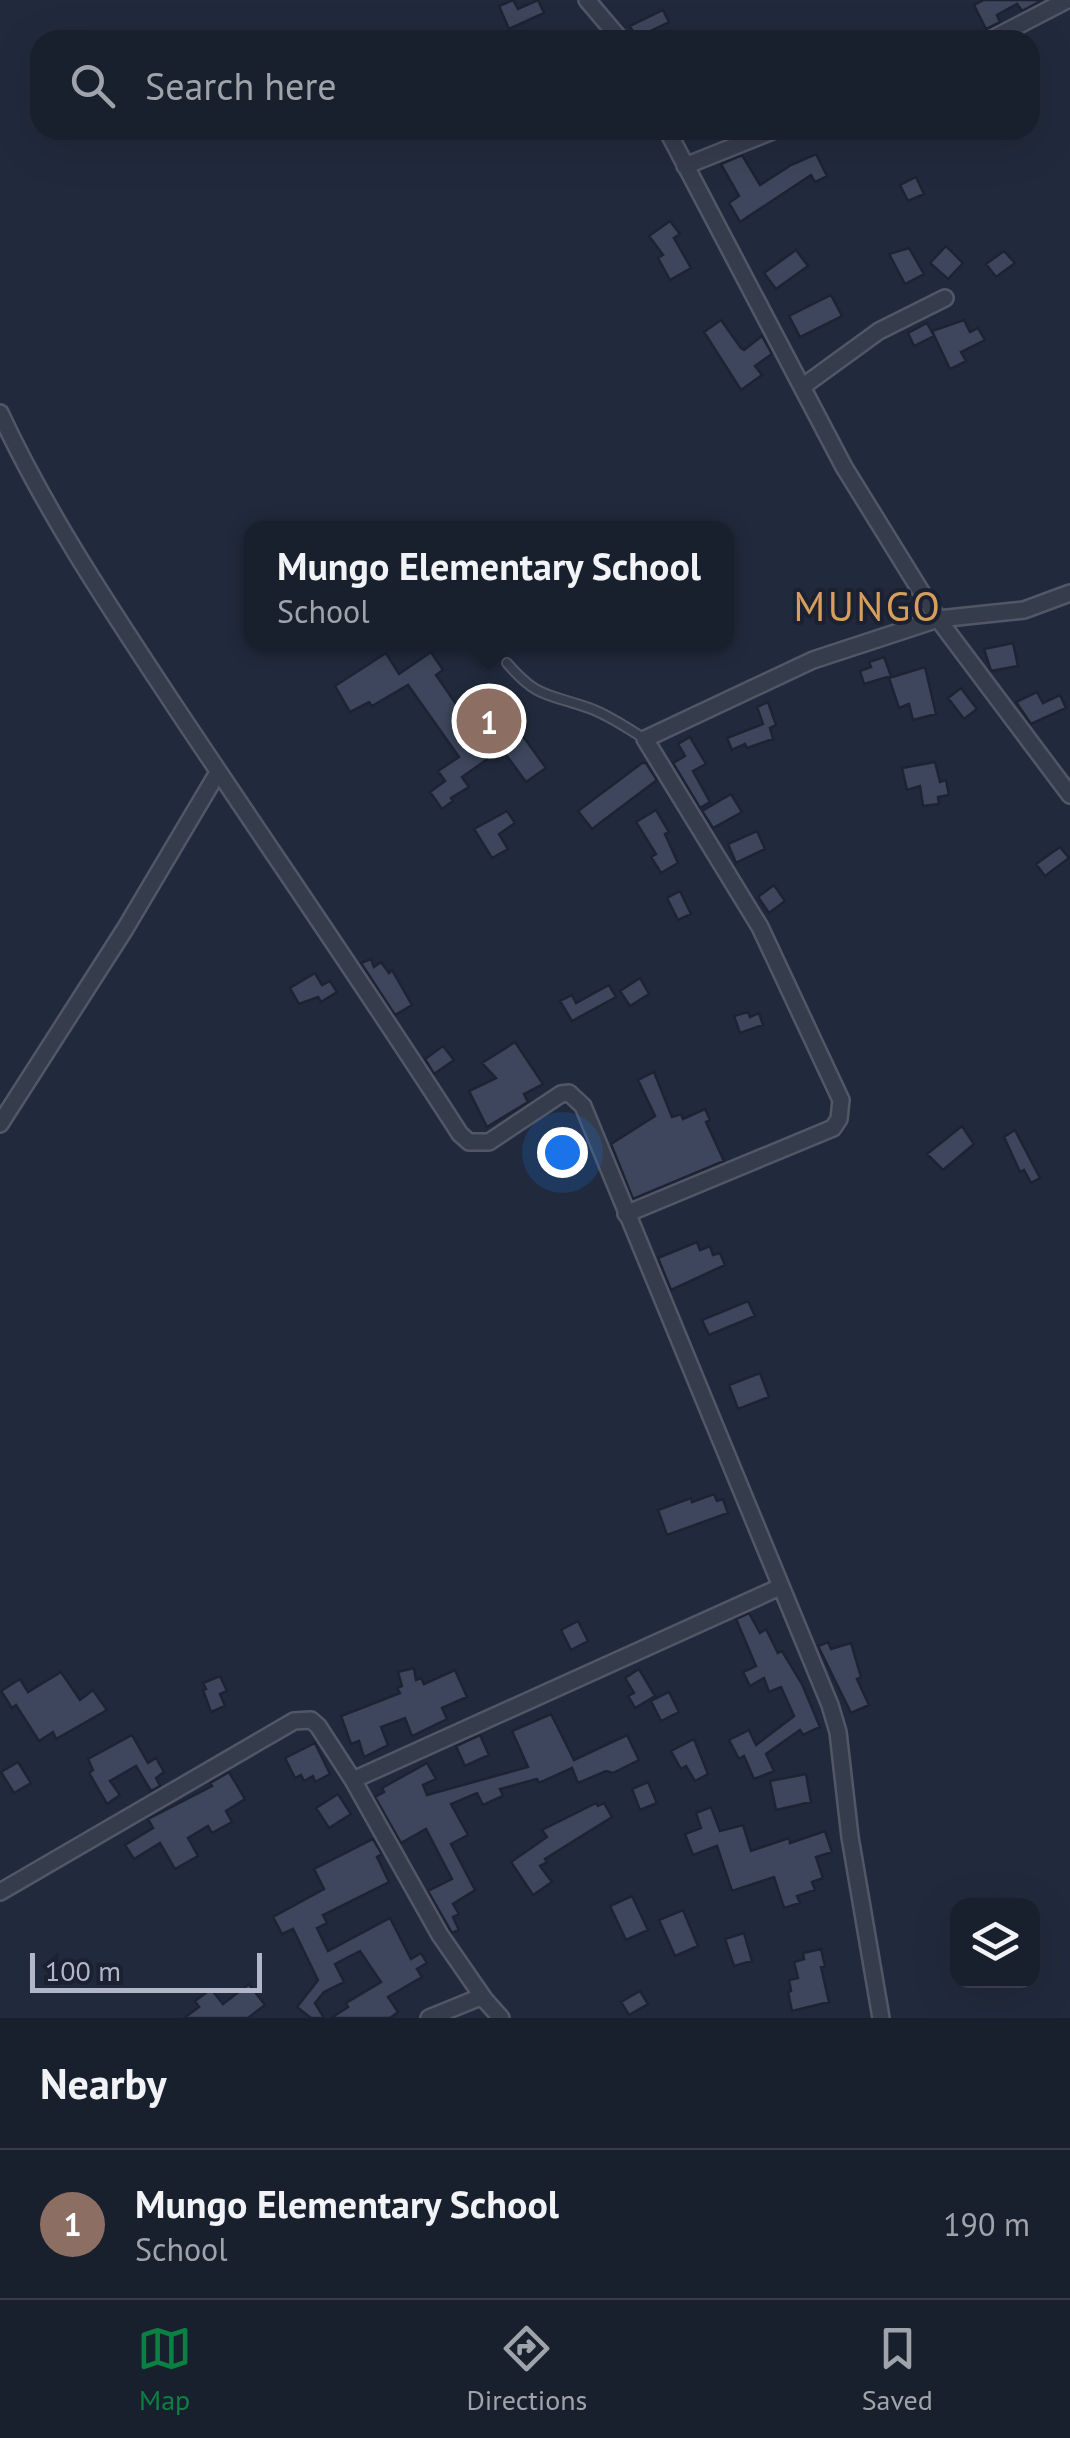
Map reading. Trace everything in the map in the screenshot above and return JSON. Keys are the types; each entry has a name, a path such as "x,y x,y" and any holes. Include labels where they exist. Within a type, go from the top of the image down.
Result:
{"street":[{"path":"586,0 612,30"},
{"path":"1009,30 1067,0"},
{"path":"671,140 844,467 938,618 1070,795"},
{"path":"685,166 750,140"},
{"path":"802,387 879,330 944,298"},
{"path":"0,413 47,503 217,774 460,1134 469,1142 489,1142 568,1093 583,1106 838,1732 850,1838 880,2018"},
{"path":"626,1214 832,1128 841,1111 840,1100 760,927 644,739 813,660 938,618 1024,610 1070,593"},
{"path":"0,1124 125,929 217,774"},
{"path":"354,1780 780,1588"},
{"path":"0,1892 294,1721 311,1720 354,1780 440,1935 501,2018"},
{"path":"429,2018 478,1998 485,2000"}],"lane":[{"path":"506,663 539,693 589,708 644,739"}],"building":[{"path":"513,0 518,9 538,0 544,13 509,29 499,6"},
{"path":"984,0 1043,0 1022,11 1017,4 997,15 1000,22 986,29 974,5"},
{"path":"663,10 669,22 652,30 632,30 630,26"},
{"path":"816,154 827,176 815,182 811,175 740,222 729,203 739,196 721,164 742,155 760,185"},
{"path":"916,177 924,194 908,201 900,185"},
{"path":"670,221 680,234 674,238 691,268 670,280 658,258 663,255 649,236"},
{"path":"946,246 963,263 948,279 930,263"},
{"path":"909,248 924,274 905,284 889,254"},
{"path":"796,250 808,266 776,289 764,273"},
{"path":"1004,251 1015,263 996,277 986,264"},
{"path":"831,295 842,316 800,337 789,316"},
{"path":"721,320 744,350 762,336 772,354 755,366 762,375 741,390 704,332"},
{"path":"964,320 970,332 978,328 985,340 961,352 966,361 950,369 932,331"},
{"path":"927,323 934,336 914,346 908,333"},
{"path":"1013,643 1018,666 991,671 984,649"},
{"path":"431,652 443,670 436,675 492,756 462,777 469,787 442,809 430,792 445,781 438,771 459,757 408,685 372,706 369,702 350,712 335,686 386,653 399,674"},
{"path":"884,657 891,676 864,684 860,671 871,667 869,662"},
{"path":"925,667 936,714 913,720 909,704 899,708 889,678"},
{"path":"961,688 977,709 964,719 948,698"},
{"path":"1037,692 1043,703 1060,695 1066,708 1031,724 1016,702"},
{"path":"768,702 776,725 770,728 773,739 732,750 727,738 763,724 757,707"},
{"path":"520,732 546,768 526,782 501,748"},
{"path":"690,737 706,764 693,771 710,802 700,808 673,763 685,756 678,744"},
{"path":"935,762 940,782 946,780 949,795 938,797 939,804 923,806 920,786 907,790 902,768"},
{"path":"642,763 657,780 592,829 578,811"},
{"path":"731,794 742,812 713,828 702,811"},
{"path":"656,810 669,832 665,834 678,863 661,873 651,857 656,854 636,822"},
{"path":"507,811 515,823 499,834 508,849 492,858 474,829"},
{"path":"757,831 765,849 736,863 728,844"},
{"path":"1060,847 1069,858 1045,876 1036,864"},
{"path":"774,885 785,901 769,913 758,897"},
{"path":"680,891 691,914 678,920 667,898"},
{"path":"371,959 374,967 381,962 389,973 392,970 412,1005 395,1015 361,963"},
{"path":"315,973 322,985 330,981 337,992 321,1002 318,997 299,1004 290,988"},
{"path":"640,978 649,994 630,1006 620,991"},
{"path":"609,985 616,997 572,1021 560,1001 572,995 576,1003"},
{"path":"748,1012 750,1017 759,1013 763,1025 740,1033 734,1016"},
{"path":"515,1042 543,1084 524,1094 528,1102 487,1127 469,1091 496,1078 482,1063"},
{"path":"443,1046 454,1060 434,1074 425,1059"},
{"path":"654,1072 672,1117 681,1114 683,1119 705,1109 710,1120 706,1122 724,1161 633,1199 611,1144 655,1116 638,1080"},
{"path":"962,1126 974,1144 943,1170 927,1154"},
{"path":"1015,1130 1040,1178 1031,1183 1024,1170 1020,1172 1004,1137"},
{"path":"697,1242 700,1250 710,1246 713,1255 720,1253 725,1265 671,1290 658,1258"},
{"path":"748,1301 755,1316 709,1335 702,1320"},
{"path":"760,1373 769,1397 738,1409 729,1385"},
{"path":"714,1494 717,1501 723,1499 728,1513 667,1535 658,1510"},
{"path":"749,1613 760,1633 766,1629 778,1653 782,1651 802,1684 820,1727 803,1735 800,1730 766,1754 774,1771 754,1779 744,1756 739,1759 729,1740 749,1730 756,1745 794,1716 781,1687 769,1692 764,1678 750,1686 743,1672 756,1666 736,1619"},
{"path":"578,1621 588,1641 571,1650 561,1630"},
{"path":"828,1642 831,1649 851,1643 861,1677 857,1679 869,1705 851,1713 818,1646"},
{"path":"414,1668 416,1680 421,1678 424,1684 455,1670 467,1697 442,1708 447,1719 412,1736 405,1718 381,1727 388,1745 364,1757 359,1741 351,1744 341,1716 400,1693 398,1672"},
{"path":"639,1669 655,1696 635,1708 628,1696 634,1693 625,1678"},
{"path":"61,1672 80,1700 93,1690 107,1710 56,1739 53,1732 39,1741 16,1705 12,1708 1,1691 20,1679 28,1692"},
{"path":"220,1676 227,1691 220,1694 225,1706 211,1712 203,1683"},
{"path":"669,1692 679,1712 661,1721 651,1701"},
{"path":"551,1714 574,1760 627,1735 639,1760 578,1783 572,1768 539,1783 537,1779 500,1789 503,1796 483,1805 477,1793 451,1804 468,1835 451,1844 475,1890 453,1904 459,1914 453,1917 459,1930 452,1933 428,1891 452,1879 426,1829 401,1843 375,1797 384,1792 382,1788 427,1763 436,1779 423,1785 427,1795 528,1767 512,1731"},
{"path":"132,1735 148,1763 156,1758 164,1772 156,1778 160,1786 151,1791 136,1766 110,1781 120,1795 107,1804 89,1773 93,1770 88,1759"},
{"path":"480,1735 489,1755 465,1766 456,1746"},
{"path":"694,1739 708,1774 695,1781 686,1766 681,1769 671,1751"},
{"path":"315,1743 330,1774 315,1782 313,1776 304,1781 301,1775 295,1778 285,1758"},
{"path":"18,1762 31,1783 14,1793 1,1772"},
{"path":"229,1772 245,1799 226,1811 232,1822 212,1833 208,1826 188,1838 198,1856 175,1869 160,1843 134,1859 125,1845 153,1828 148,1819 212,1786 210,1783"},
{"path":"806,1774 811,1802 776,1810 770,1781"},
{"path":"648,1782 657,1803 640,1810 632,1789"},
{"path":"338,1794 351,1814 329,1828 316,1808"},
{"path":"596,1803 604,1803 612,1817 545,1859 547,1862 540,1866 552,1882 533,1895 511,1862 547,1837 542,1830"},
{"path":"711,1807 720,1831 743,1825 751,1851 825,1831 832,1852 816,1857 823,1878 812,1882 815,1890 797,1896 800,1903 784,1908 774,1877 732,1891 717,1846 693,1855 685,1834 701,1828 696,1813"},
{"path":"373,1839 382,1854 377,1857 389,1882 323,1915 327,1923 317,1928 328,1951 390,1918 411,1959 421,1953 427,1963 417,1969 422,1977 388,1997 398,2012 390,2018 331,2018 348,2007 346,2003 381,1982 360,1951 335,1964 344,1982 324,1992 315,2003 324,2018 311,2018 297,2007 318,1980 293,1929 282,1934 273,1917 324,1889 314,1869"},
{"path":"632,1896 648,1930 626,1940 610,1906"},
{"path":"683,1910 698,1946 675,1956 659,1920"},
{"path":"744,1933 752,1961 734,1966 725,1939"},
{"path":"821,1949 829,2002 792,2011 788,1992 789,1980 798,1978 794,1962 804,1959 803,1953"},
{"path":"249,1984 265,2005 248,2018 184,2018 199,2007 195,2001 211,1989 223,2004"},
{"path":"640,1991 648,2004 629,2015 621,2002"}],"place":[{"name":"Mungo Elementary School","path":"489,721"}],"district":[{"name":"MUNGO","path":"868,607"}]}
